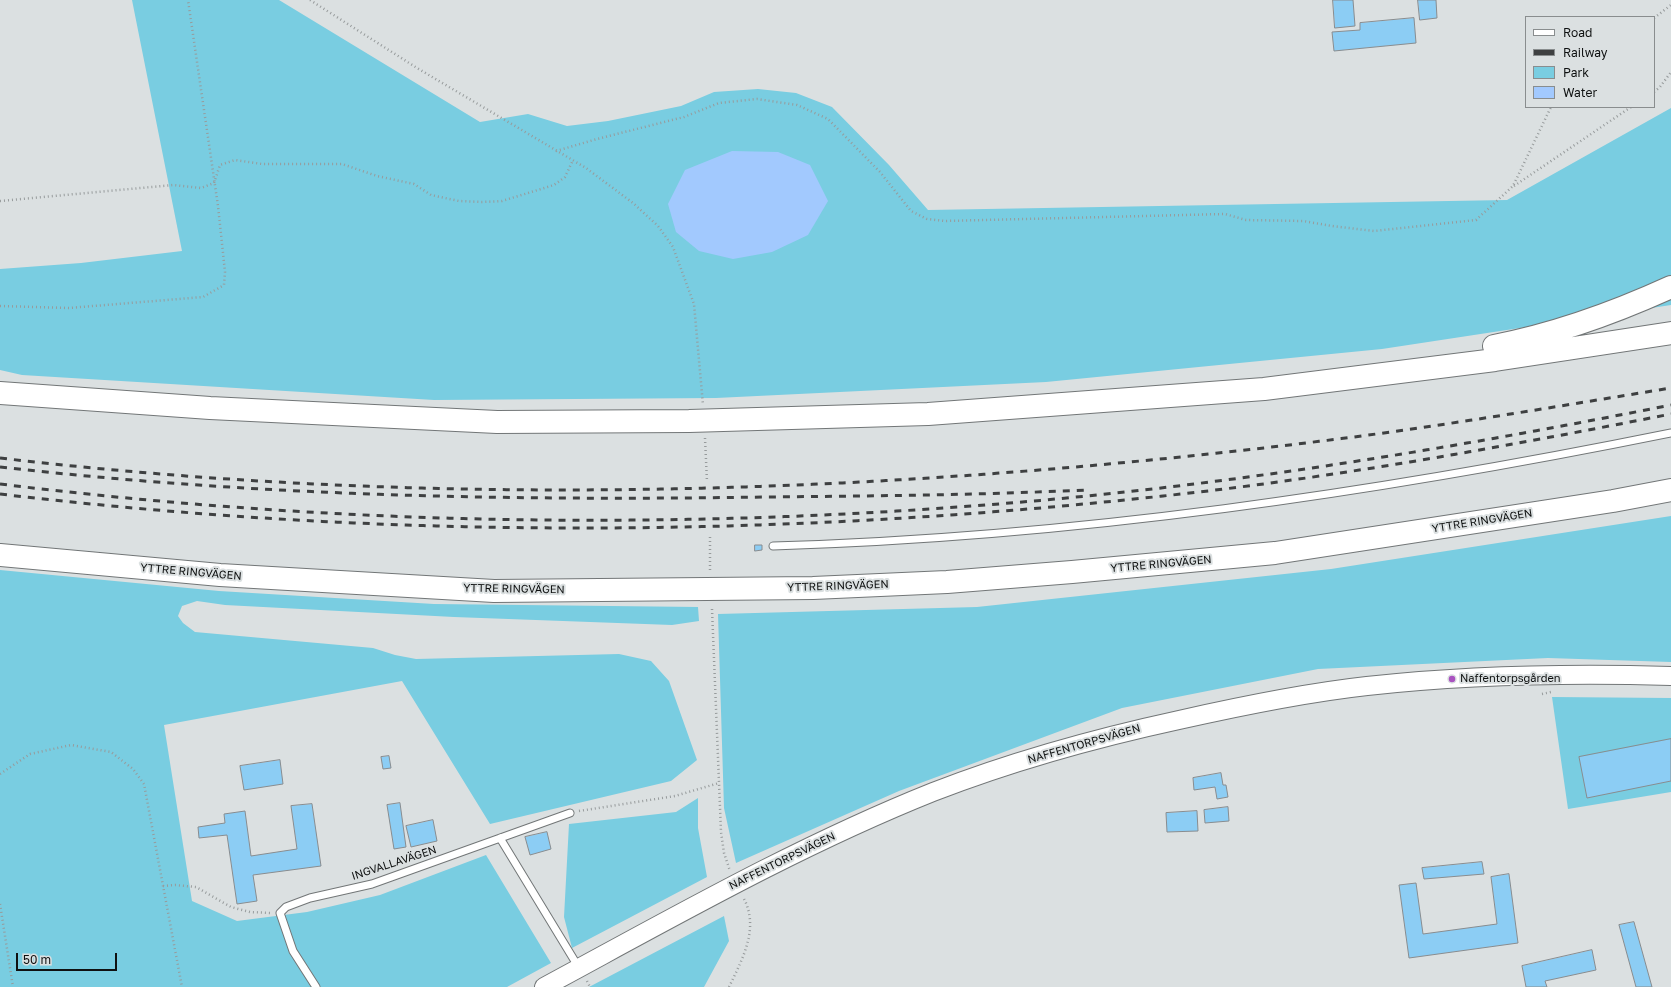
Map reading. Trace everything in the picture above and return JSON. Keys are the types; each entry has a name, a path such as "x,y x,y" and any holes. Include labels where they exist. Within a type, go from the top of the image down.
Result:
{"highway":[{"path":"1264,389 1519,341 1571,326 1638,302 1671,287"},
{"path":"0,393 210,408 505,422 689,421 928,414 1264,389 1495,360 1671,333"},
{"name":"YTTRE RINGVÄGEN","path":"0,555 220,575 494,591 813,588 947,582 1065,573 1275,553 1569,508 1671,490"},
{"path":"1569,508 1671,505"}],"street":[{"name":"NAFFENTORPSVÄGEN","path":"544,987 812,844 936,791 1027,760 1140,728 1234,708 1366,686 1452,679 1539,675 1671,676"}],"lane":[{"path":"773,546 1043,529 1199,512 1410,482 1671,433"},
{"name":"INGVALLAVÄGEN","path":"280,913 286,907 310,898 372,884 570,813"},
{"path":"500,838 579,968"},
{"path":"280,913 293,950 316,987"}],"path":[{"path":"0,306 70,308 203,297 224,285 225,272 214,183 188,0"},
{"path":"310,0 417,68 586,168 633,203 658,226 673,247 694,304 704,408"},
{"path":"1655,17 1671,5"},
{"path":"1655,91 1671,72"},
{"path":"556,151 684,117 719,103 757,99 796,105 828,119 880,172 911,211 928,219 945,221 1225,214 1246,220 1303,221 1332,226 1374,230 1476,220 1513,186 1630,108"},
{"path":"1513,186 1551,108"},
{"path":"214,183 220,165 235,160 262,164 342,164 377,176 414,184 431,195 459,201 502,201 554,185 565,177 573,160"},
{"path":"0,200 173,185 201,188 214,183"},
{"path":"704,433 707,482"},
{"path":"710,537 710,573"},
{"path":"712,609 719,783 724,853 735,884 746,902 751,919 750,933 744,956 729,987"},
{"path":"0,774 30,754 71,745 111,752 133,769 144,784 182,987"},
{"path":"570,813 675,796 719,783"},
{"path":"163,886 175,885 196,887 231,907 250,912 280,913"},
{"path":"0,904 13,987"}],"green space":[{"path":"132,0 279,0 480,122 528,114 567,126 608,121 681,106 714,92 758,89 796,93 832,107 889,165 928,210 1507,200 1671,108 1671,305 1382,349 1046,382 716,398 434,400 22,375 0,370 0,269 81,263 182,251"},
{"path":"1671,516 1671,662 1548,658 1318,669 1122,708 899,791 736,863 724,808 718,614 977,607 1331,569"},
{"path":"0,570 219,591 434,604 698,607 699,621 672,625 454,617 225,605 197,601 182,606 178,616 183,623 195,632 373,648 395,655 416,659 619,654 651,661 669,681 697,760 671,781 490,824 402,681 164,725 192,901 237,921 307,912 380,895 486,855 551,963 507,987 0,987"},
{"path":"1552,697 1671,698 1671,792 1568,809"},
{"path":"698,798 698,828 707,877 572,948 564,917 569,824 676,812"},
{"path":"724,916 729,941 704,987 589,987"}],"water":[{"path":"732,151 778,152 810,165 828,201 808,235 772,252 733,259 699,251 676,232 668,204 685,170"}],"building":[{"path":"1333,0 1353,0 1355,26 1335,28"},
{"path":"1418,0 1436,0 1437,18 1420,20"},
{"path":"1414,18 1416,43 1334,51 1332,32 1360,30 1360,23"},
{"path":"755,545 762,545 762,550 755,551"},
{"path":"1671,739 1671,781 1587,798 1579,757"},
{"path":"389,756 391,768 383,769 381,757"},
{"path":"280,760 283,784 244,790 240,766"},
{"path":"1221,773 1223,785 1226,785 1228,797 1217,799 1215,787 1194,790 1193,778"},
{"path":"400,803 406,847 394,849 387,805"},
{"path":"312,804 321,866 253,875 257,901 237,904 227,835 199,838 198,827 225,823 224,814 245,811 251,856 297,849 291,806"},
{"path":"1228,807 1229,821 1205,823 1204,810"},
{"path":"1197,811 1198,831 1167,832 1166,813"},
{"path":"433,820 437,841 411,847 406,826"},
{"path":"547,832 551,849 530,855 525,837"},
{"path":"1482,862 1484,874 1424,879 1422,868"},
{"path":"1509,874 1518,943 1409,958 1399,885 1416,883 1423,934 1497,924 1491,877"},
{"path":"1634,922 1652,987 1636,987 1619,925"},
{"path":"1592,950 1596,970 1545,981 1547,987 1526,987 1522,966"}],"railway":[{"path":"0,458 169,475 338,485 508,490 678,489 847,483 1017,472 1186,456 1354,437 1513,414 1671,388"},
{"path":"0,484 130,498 260,509 391,516 522,520 653,520 784,517 915,510 1045,500 1203,483 1360,461 1671,405"},
{"path":"0,494 145,509 290,520 436,526 581,528 727,526 872,520 1018,510 1227,489 1418,461 1671,414"},
{"path":"0,467 95,477 286,490 477,497 668,498 845,496 1087,490"}],"place":[{"name":"Naffentorpsgården","path":"1452,679"}]}
